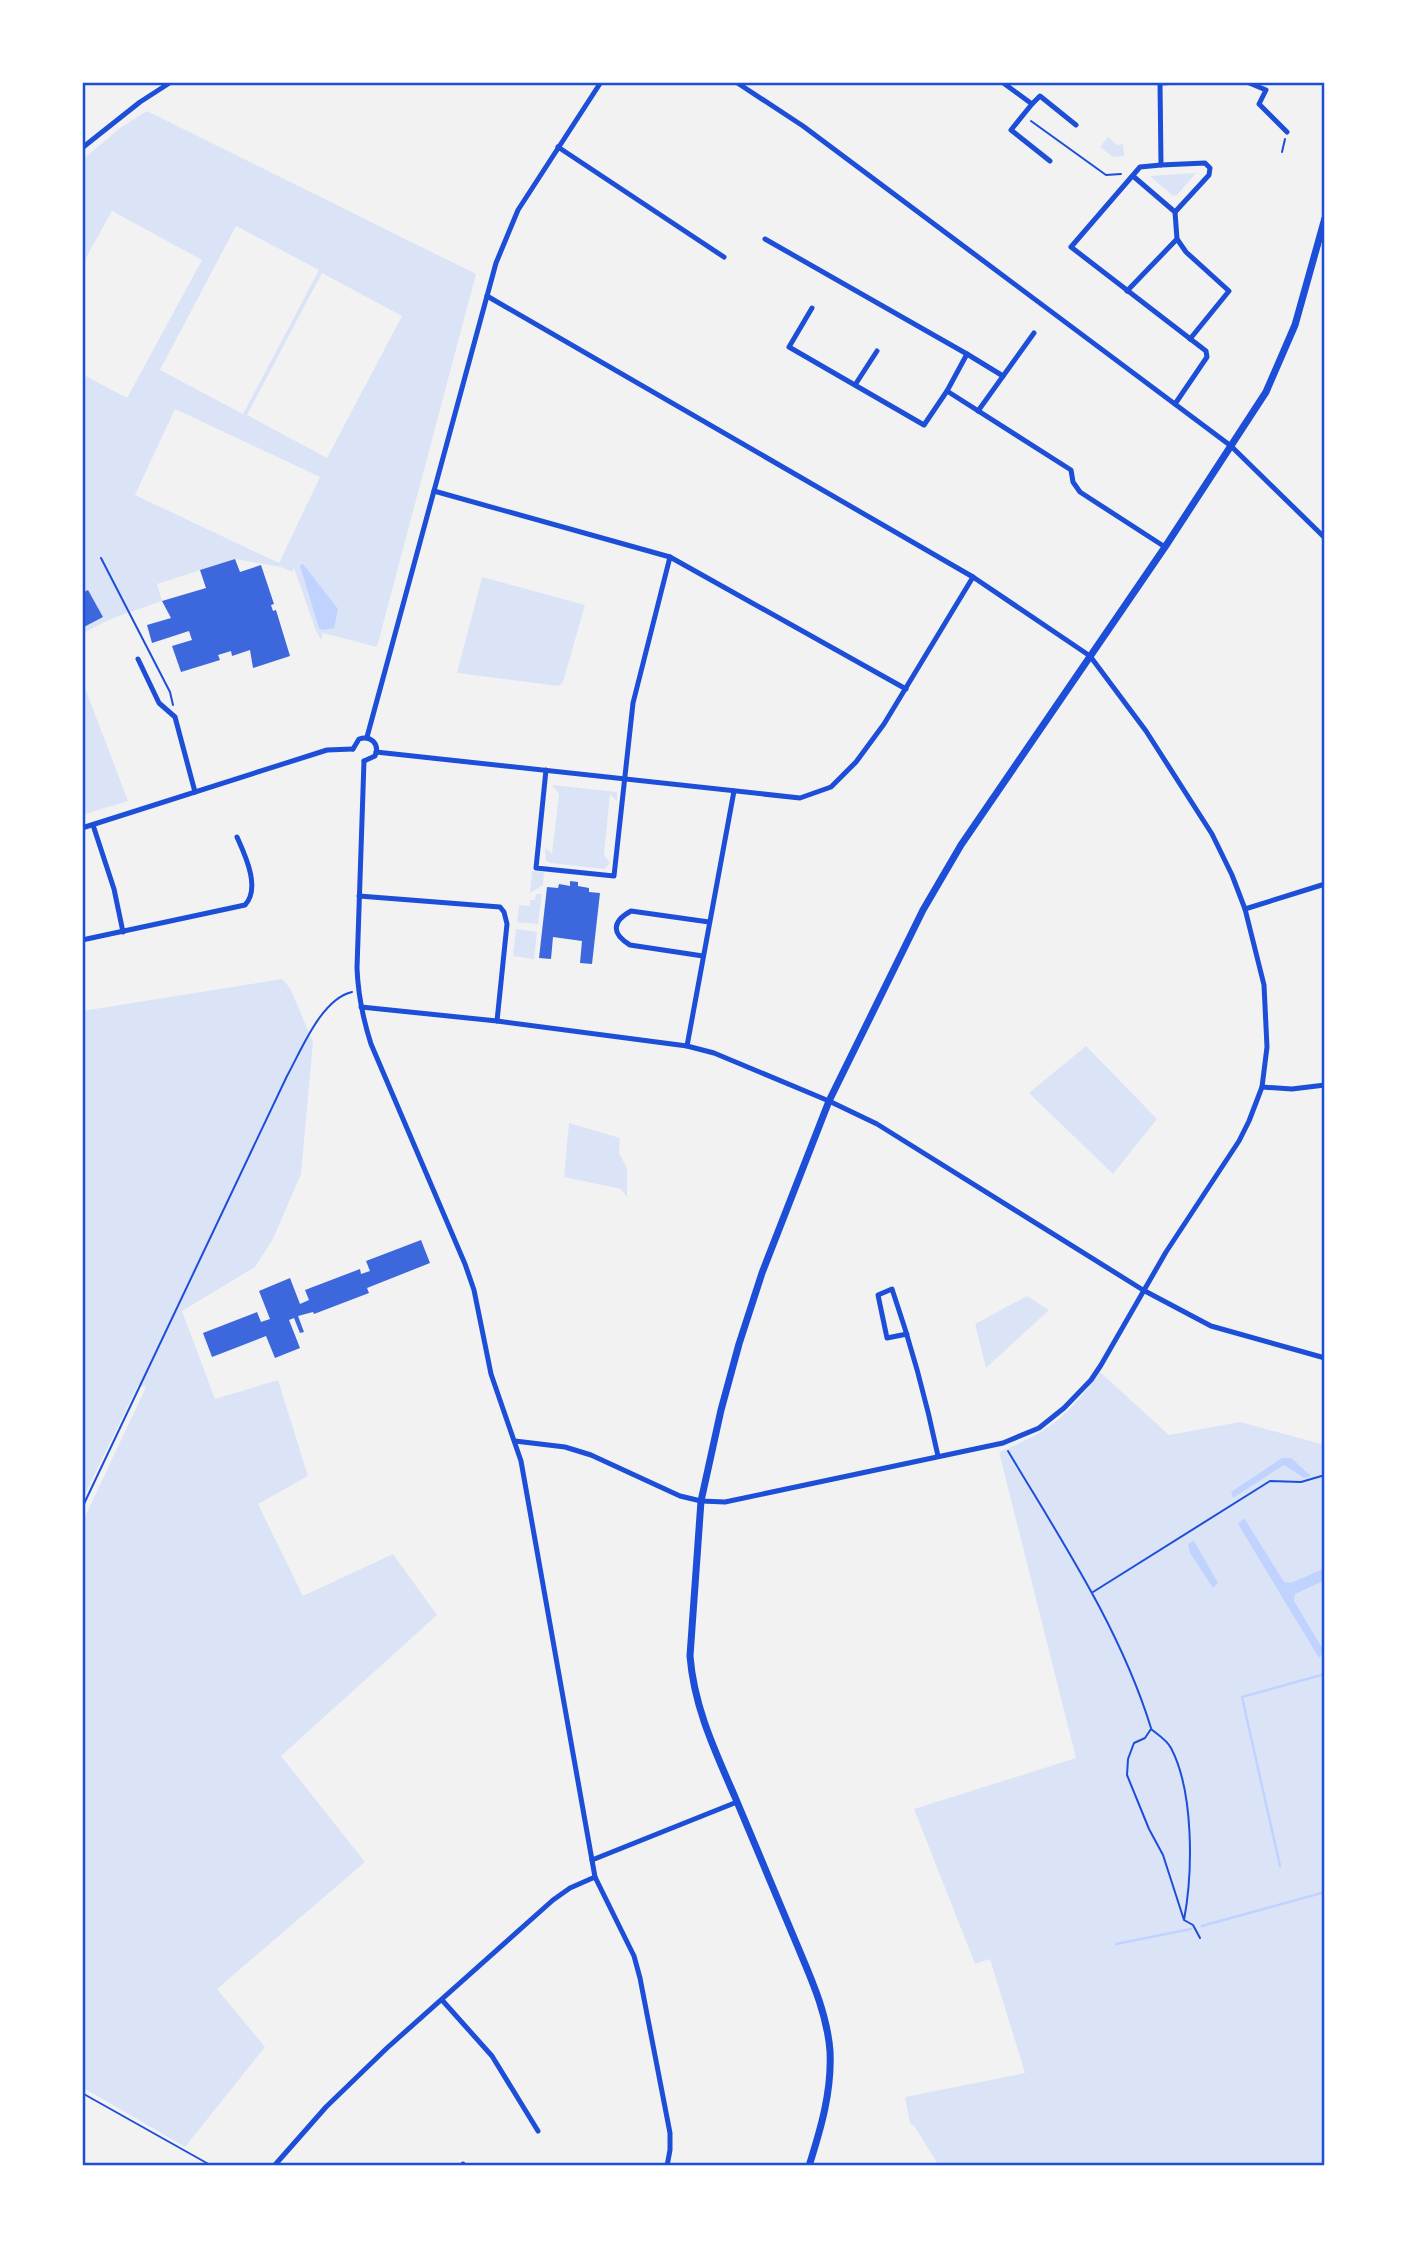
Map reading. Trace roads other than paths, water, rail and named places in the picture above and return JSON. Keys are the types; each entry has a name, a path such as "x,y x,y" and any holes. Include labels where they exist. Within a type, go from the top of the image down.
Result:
{"main road":[{"path":"809,2166 822,2124 829,2087 830,2053 825,2021 806,1965 707,1731 692,1677 690,1656 701,1501 738,1344 762,1273 829,1101 923,910 961,845 1165,547 1266,392 1282,361 1306,290 1325,218"}],"street":[{"path":"82,148 140,102 171,82"},
{"path":"367,737 506,234 601,82"},
{"path":"736,82 803,126 1231,446 1325,538"},
{"path":"1002,82 1032,104"},
{"path":"1161,165 1160,83 1181,82"},
{"path":"1247,82 1266,90 1259,104 1287,132"},
{"path":"1050,161 1011,130 1040,96 1076,125"},
{"path":"558,148 724,257"},
{"path":"1175,212 1209,175 1210,167 1205,163 1140,167 1071,247 1205,349 1208,355 1175,404"},
{"path":"1133,176 1175,212 1177,239 1186,251 1229,291 1190,339"},
{"path":"765,239 1003,376"},
{"path":"1127,291 1177,239"},
{"path":"487,296 974,577 1090,656 1146,731 1200,814 1232,875 1259,958 1267,1002 1267,1047 1262,1087 1239,1141 1143,1290 1101,1365 1077,1396 1052,1420 1003,1443 737,1500 701,1501 680,1496 591,1455 565,1447 515,1441"},
{"path":"812,308 789,347 924,425 967,354"},
{"path":"1045,318 1049,311"},
{"path":"978,411 1034,333"},
{"path":"855,385 877,351"},
{"path":"947,391 1071,470 1073,482 1080,492 1165,547"},
{"path":"434,491 670,557 906,689"},
{"path":"546,771 536,868 614,876 633,703 670,557"},
{"path":"376,752 800,798 831,787 856,762 884,724 974,577"},
{"path":"138,659 159,704 175,717 195,792"},
{"path":"367,737 376,744 376,752 372,759 364,761 356,757 353,749 359,738 367,737"},
{"path":"82,828 327,750 353,749"},
{"path":"364,761 359,896 358,991 361,1007 371,1044 468,1272 491,1374 521,1461 592,1860 596,1877 634,1956 640,1978 670,2133 667,2166"},
{"path":"687,1046 733,791"},
{"path":"93,825 124,932"},
{"path":"82,940 245,905 252,893 252,884 237,837"},
{"path":"1245,909 1325,884"},
{"path":"359,896 499,907 504,912 507,924 497,1021"},
{"path":"703,956 630,945 619,936 616,924 622,916 631,911 709,922"},
{"path":"361,1007 497,1021 687,1046 714,1053 877,1124 1143,1290 1211,1326 1325,1358"},
{"path":"1262,1087 1292,1089 1325,1085"},
{"path":"908,1334 887,1338 878,1295 892,1289 908,1334 938,1456"},
{"path":"592,1860 737,1802"},
{"path":"274,2166 326,2107 553,1900 570,1888 596,1877"},
{"path":"442,2000 492,2056 538,2131"}],"water":[{"path":"303,564 338,609 334,628 319,628 300,566"},
{"path":"1282,1458 1291,1458 1311,1476 1304,1478 1284,1465 1233,1498 1231,1492"},
{"path":"1244,1518 1284,1582 1291,1583 1325,1568 1325,1580 1295,1594 1294,1601 1324,1651 1319,1658 1238,1524"},
{"path":"1194,1541 1218,1583 1213,1588 1190,1553 1188,1544"}],"waterway":[{"path":"1280,1866 1242,1697 1325,1674"},
{"path":"1202,1926 1325,1892"},
{"path":"1116,1944 1191,1929"}]}
